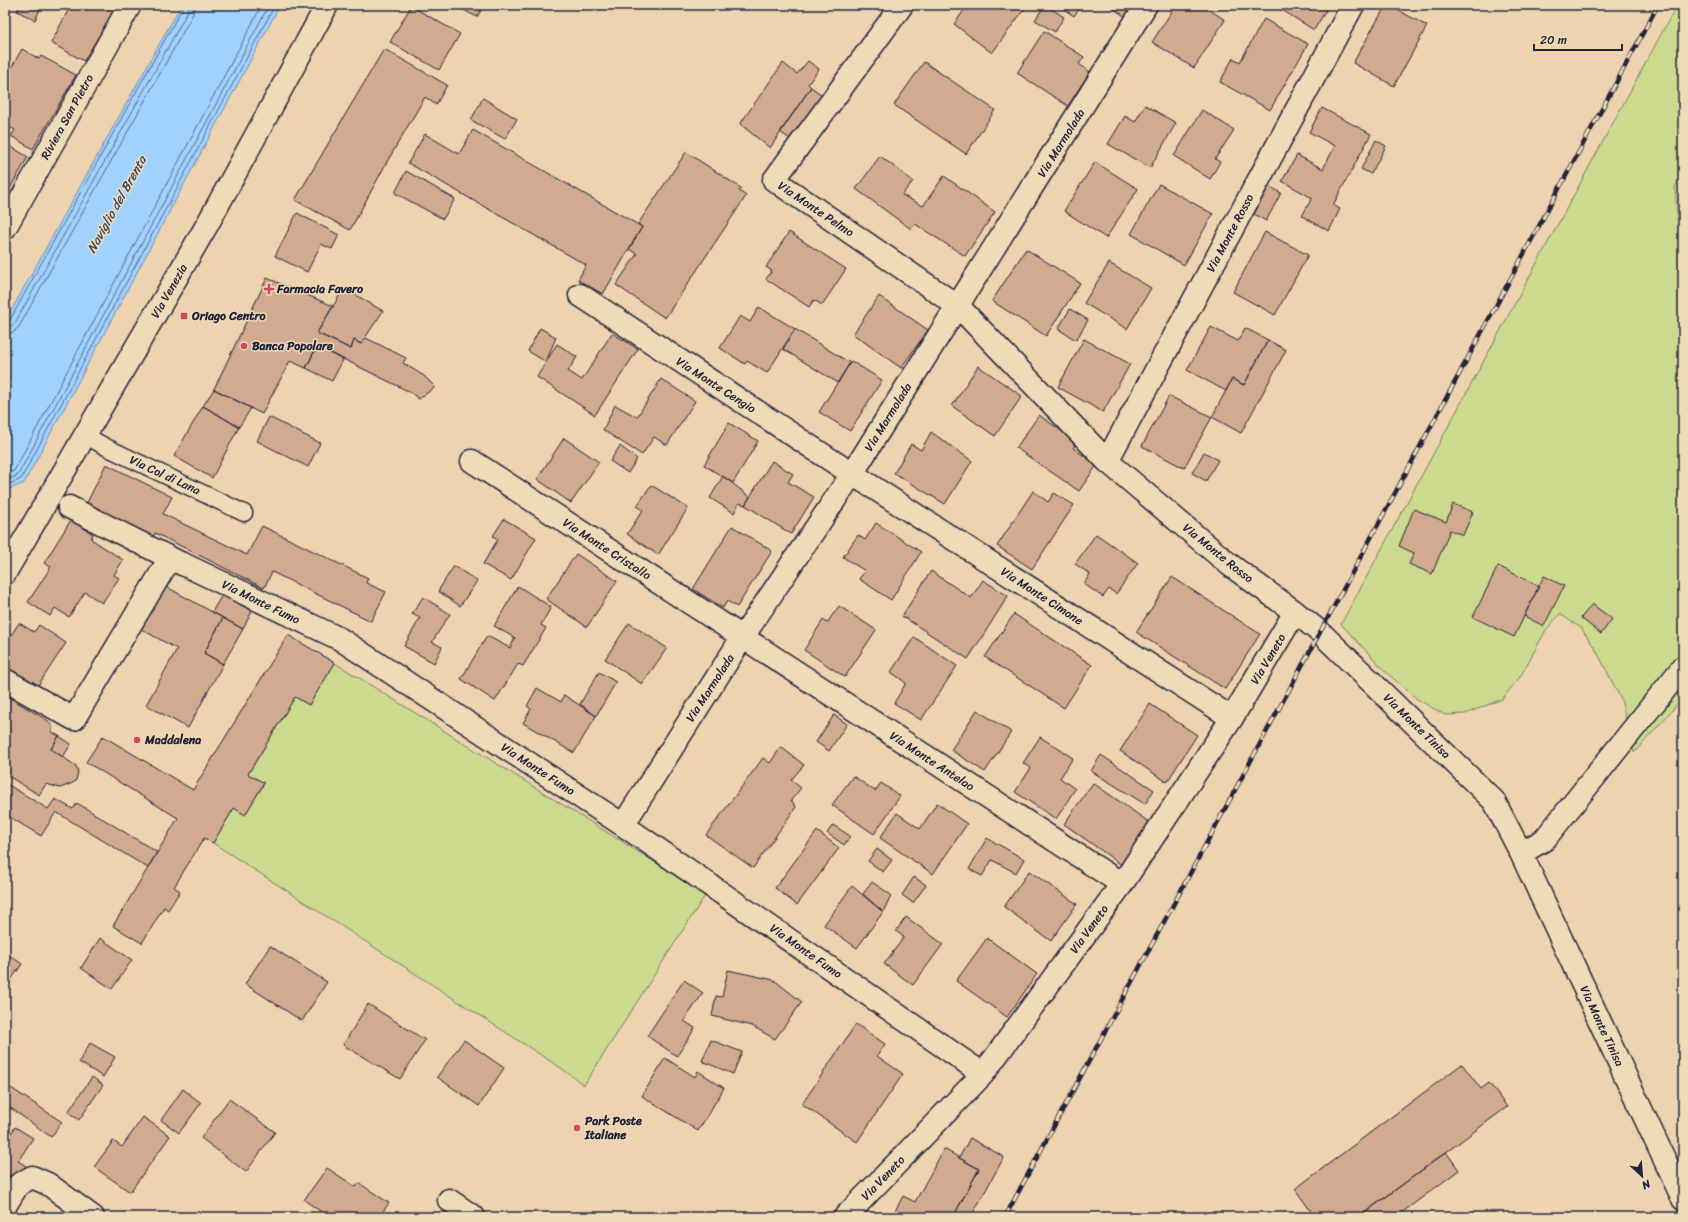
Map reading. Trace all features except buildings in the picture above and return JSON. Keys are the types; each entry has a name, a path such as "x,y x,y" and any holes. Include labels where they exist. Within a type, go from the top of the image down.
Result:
{"street":[{"name":"Riviera San Pietro","path":"5,228 130,5"},
{"name":"Via Venezia","path":"5,573 86,436 207,225 327,5"},
{"name":"Via Monte Pelmo","path":"902,5 774,180 959,307"},
{"name":"Via Marmolada","path":"623,825 742,638 852,474 959,307 1146,5"},
{"name":"Via Monte Rosso","path":"1107,461 1353,5"},
{"name":"Via Monte Cengio","path":"580,295 852,474"},
{"name":"Via Monte Rosso","path":"959,307 1107,461 1230,565 1296,612"},
{"name":"Via Monte Cristallo","path":"472,462 742,638"},
{"name":"Via Monte Cimone","path":"852,474 1232,718"},
{"name":"Via Monte Fumo","path":"68,507 176,561 340,639 623,825 982,1074"},
{"path":"5,680 74,719 176,561"},
{"name":"Via Veneto","path":"845,1217 982,1074 1122,884 1232,718 1296,612"},
{"name":"Via Monte Tinisa","path":"1296,612 1320,632 1494,801 1521,853 1683,1199"},
{"name":"Via Monte Antelao","path":"742,638 1122,884"},
{"path":"1521,853 1544,840 1683,667"},
{"path":"5,1206 18,1185 32,1177 48,1184 93,1217"},
{"path":"449,1200 474,1217"}],"lane":[{"name":"Via Col di Lana","path":"86,436 244,513"}],"green space":[{"path":"1677,5 1683,5 1683,174 1675,187 1683,279 1683,698 1634,753 1621,699 1596,650 1581,628 1560,614 1546,630 1520,677 1502,699 1465,714 1445,715 1417,699 1387,673 1341,624"},
{"path":"335,663 706,894 584,1085 561,1068 213,843 234,808 245,815 264,784 248,774 295,697 309,705"}],"water":[{"name":"Naviglio del Brenta","path":"181,5 280,5 24,483 5,491 5,322"}],"railway":[{"path":"1005,1217 1658,5"}],"place":[{"name":"Farmacia Favero","path":"269,289"},
{"name":"Oriago Centro","path":"184,316"},
{"name":"Banca Popolare","path":"244,346"},
{"name":"Maddalena","path":"137,740"},
{"name":"Park Poste Italiane","path":"577,1128"}]}
